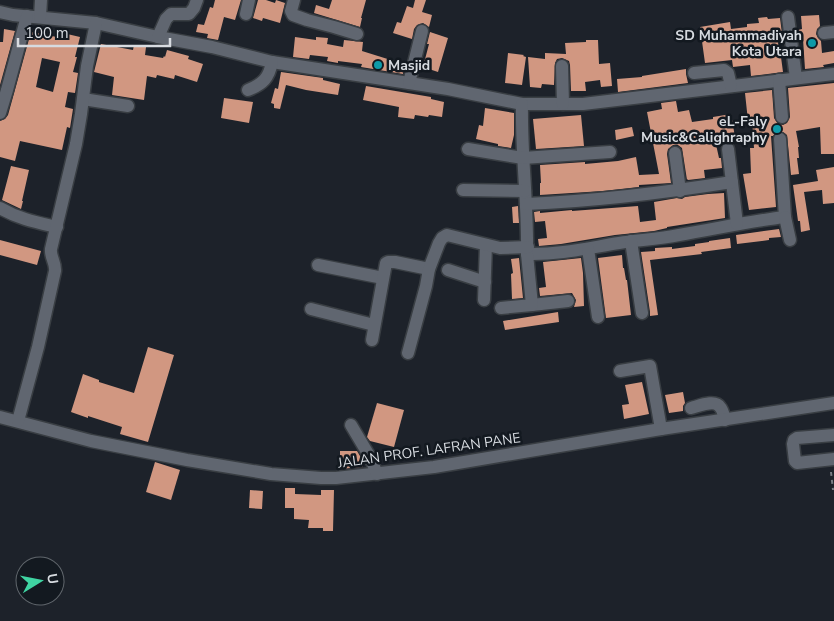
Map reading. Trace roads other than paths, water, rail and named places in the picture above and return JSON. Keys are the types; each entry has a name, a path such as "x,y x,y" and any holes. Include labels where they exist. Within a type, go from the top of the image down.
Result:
{"street":[{"path":"40,17 41,0"},
{"path":"158,37 166,18 171,14 189,14 197,0"},
{"path":"246,14 249,0"},
{"path":"294,0 291,11 294,15 357,34"},
{"path":"0,12 96,23 212,47 272,62 448,89 522,104 583,104 834,74"},
{"path":"0,112 27,16"},
{"path":"788,17 796,78"},
{"path":"18,421 38,347 56,268 51,252 76,144 87,66 96,23"},
{"path":"409,83 422,31"},
{"path":"248,90 256,87 269,74 272,62"},
{"path":"562,66 562,104"},
{"path":"694,74 724,70 728,73 731,86"},
{"path":"779,80 782,117"},
{"path":"83,99 128,106"},
{"path":"522,104 521,128 532,305"},
{"path":"780,139 785,217 790,240"},
{"path":"468,149 523,158 610,152"},
{"path":"728,149 737,224"},
{"path":"675,153 680,191"},
{"path":"526,204 569,202 680,191 732,182"},
{"path":"464,190 525,191"},
{"path":"0,208 15,217 57,227"},
{"path":"408,353 429,269 439,243 447,235 500,248 550,254 631,241 677,236 785,217"},
{"path":"631,241 642,313"},
{"path":"484,300 486,245"},
{"path":"588,249 598,317"},
{"path":"372,340 386,263 395,262 429,269"},
{"path":"318,265 383,278"},
{"path":"448,270 485,282"},
{"path":"501,308 568,301"},
{"path":"311,310 374,325"},
{"path":"620,371 650,366 662,429"},
{"name":"JALAN PROF. LAFRAN PANE","path":"0,417 62,434 187,460 271,474 336,478 441,466 662,429 834,403"},
{"path":"691,408 717,404 721,408 725,420"},
{"path":"351,425 378,474"},
{"path":"832,459 796,463 793,442 797,438 834,434"}],"place":[{"name":"SD Muhammadiyah Kota Utara","path":"812,43"},
{"name":"Masjid","path":"378,65"},
{"name":"eL-Faly Music&Calighraphy","path":"777,129"}]}
